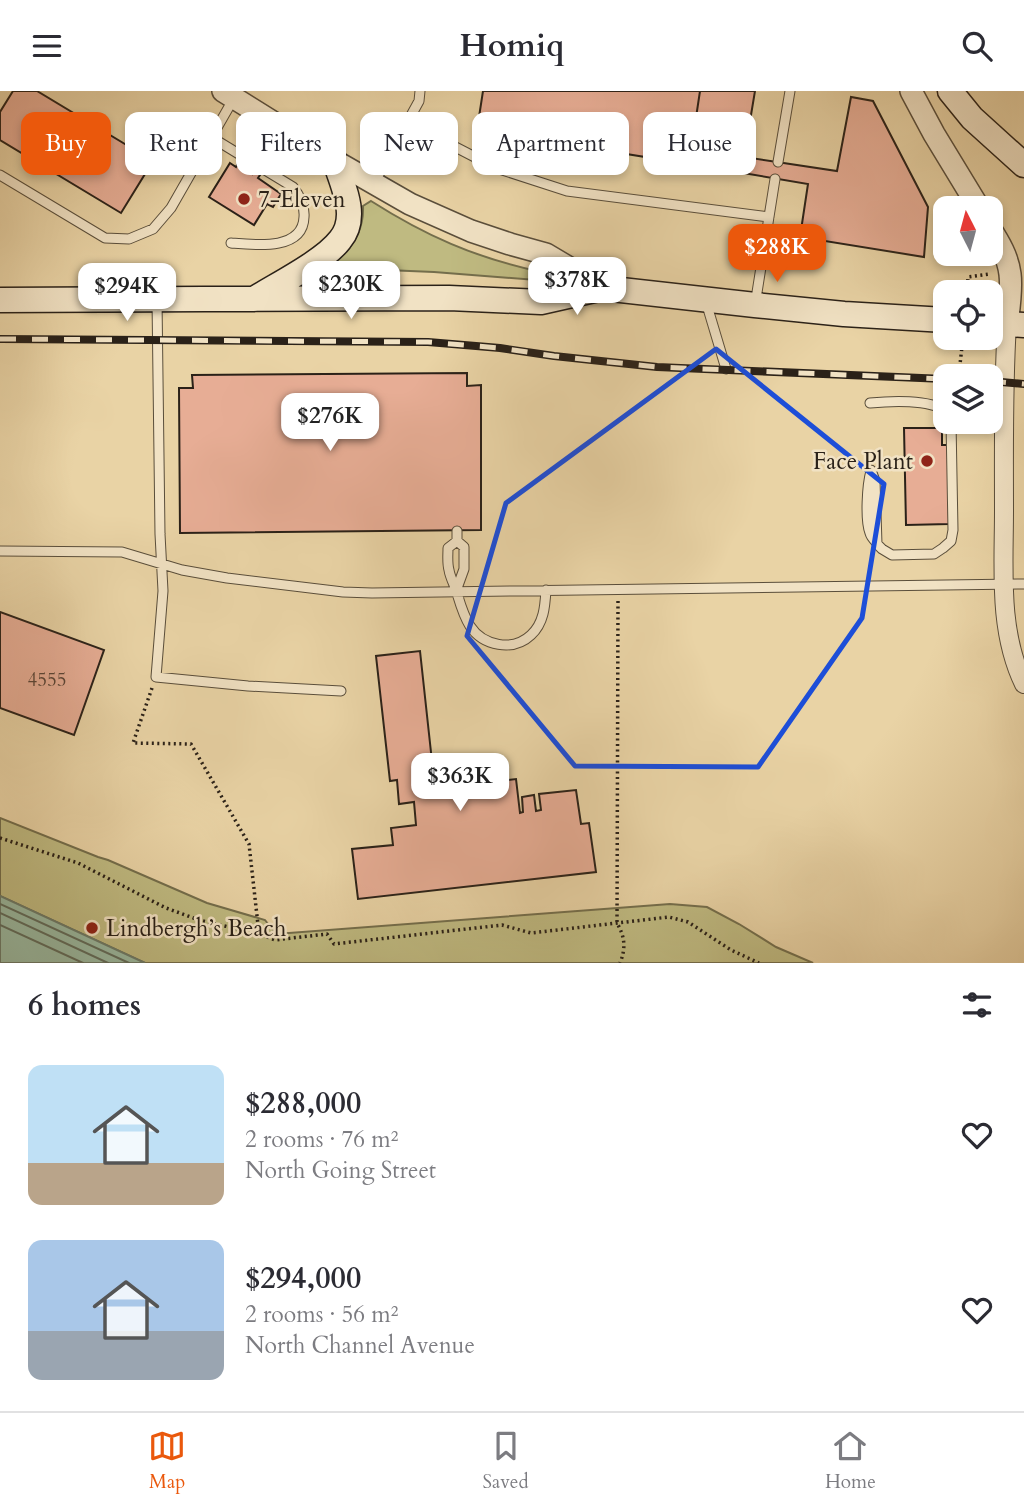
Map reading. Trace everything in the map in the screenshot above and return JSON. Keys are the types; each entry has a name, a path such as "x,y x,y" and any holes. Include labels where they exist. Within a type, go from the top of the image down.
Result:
{"main road":[{"path":"950,91 972,118 1024,165"},
{"path":"253,299 317,260 341,239 349,214 339,175"},
{"path":"0,300 449,299 541,302 603,288 844,314 933,319"}],"street":[{"path":"911,91 972,196"},
{"path":"231,93 260,112"},
{"path":"346,167 410,204 471,231 546,254 603,288"},
{"path":"1003,248 1011,275 1004,382 1004,584 1009,638 1024,684"}],"lane":[{"path":"413,112 419,101 420,91"},
{"path":"778,162 790,91"},
{"path":"222,113 231,93"},
{"path":"222,144 293,187 301,198 305,212 304,223 298,234 289,240 272,244 231,243"},
{"path":"458,148 496,168 567,191 769,217"},
{"path":"0,175 105,238 129,239 153,229 171,208 190,175"},
{"path":"374,184 379,175"},
{"path":"755,305 775,179"},
{"path":"157,300 163,591 156,677 341,691"},
{"path":"706,300 726,369"},
{"path":"870,403 888,401 933,405"},
{"path":"872,470 875,481 877,544 892,555 933,554 951,541 953,530 951,434"},
{"path":"456,591 464,569 464,547 457,541 457,531"},
{"path":"457,541 448,548 449,570 470,627 482,639 499,645 515,644 531,635 545,611 546,590"},
{"path":"0,551 122,552 182,570 227,578 372,593 1024,584"}],"path":[{"path":"618,589 617,923 625,946 620,963"},
{"path":"156,677 132,743 191,744 249,844 258,934"},
{"path":"0,838 78,863 166,908 199,920 275,940 327,934 334,944 502,925 531,933 669,917 688,922 731,950 759,963"}],"highlighted area":[{"path":"716,349 884,484 862,618 758,767 575,766 467,636 506,503"}],"shaded area":[{"path":"371,201 411,225 451,244 537,271 536,280 338,268 335,261 348,250 356,237 362,223 363,206"},
{"path":"0,818 108,860 207,903 265,920 276,934 670,904 707,907 776,947 813,963 145,963 0,896"}],"water":[{"path":"0,896 145,963 0,963"}],"building":[{"path":"13,91 37,91 72,112 21,112 21,153 0,140 0,112"},
{"path":"483,91 700,91 697,112 643,112 643,157 629,154 629,112 480,112"},
{"path":"700,91 755,91 752,112 697,112"},
{"path":"851,97 873,101 928,207 924,257 800,237 808,184 754,175 756,159 837,171"},
{"path":"111,136 125,144 125,175 144,175 121,213 58,175 111,175"},
{"path":"230,163 236,167 236,175 260,175 258,178 281,194 273,207 267,204 254,225 209,197"},
{"path":"467,373 467,386 481,385 481,530 180,533 179,388 193,388 192,375"},
{"name":"Face Plant","path":"904,428 933,428 933,434 942,434 942,445 948,445 949,524 906,525"},
{"path":"0,612 104,650 74,735 0,708"},
{"path":"420,651 435,789 516,779 520,813 523,812 522,797 534,795 536,811 541,810 539,794 576,790 581,824 589,823 596,872 358,899 352,849 393,845 391,828 416,825 414,802 399,804 397,780 390,781 376,656"}],"railway":[{"path":"0,339 428,342 657,367 933,378"},
{"path":"1003,382 1024,384"}],"place":[{"name":"7-Eleven","path":"244,199"},
{"name":"Face Plant","path":"927,461"},
{"name":"Lindbergh’s Beach","path":"92,928"}]}
